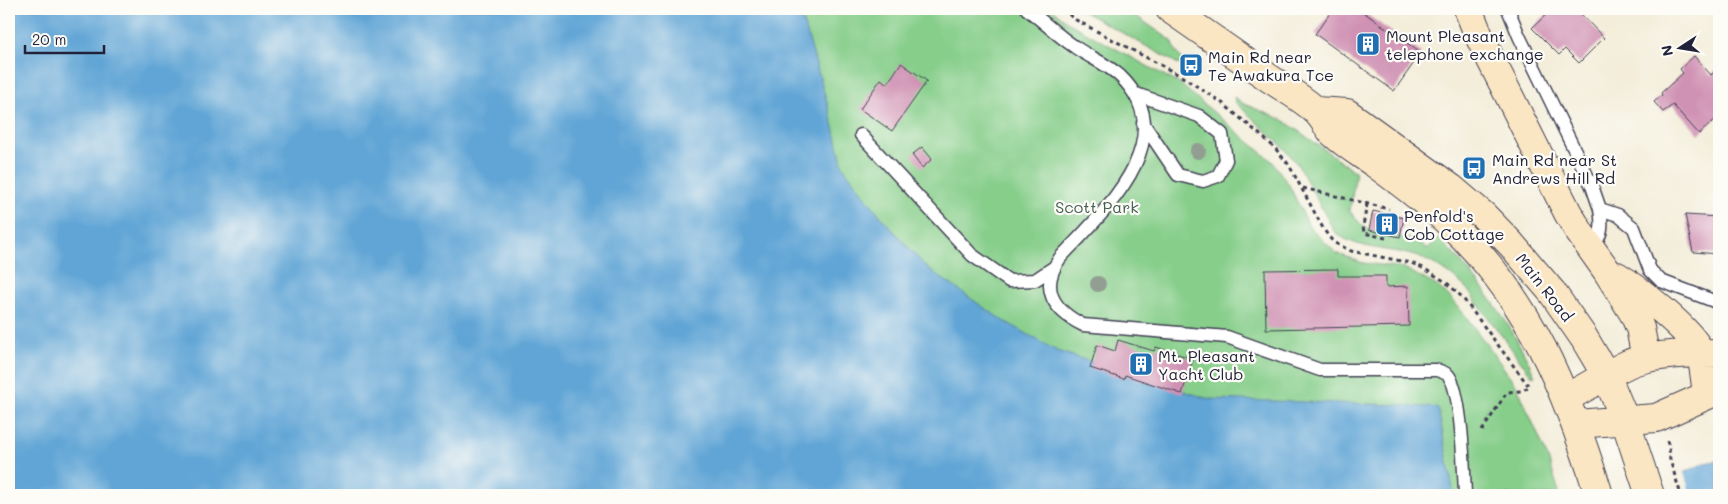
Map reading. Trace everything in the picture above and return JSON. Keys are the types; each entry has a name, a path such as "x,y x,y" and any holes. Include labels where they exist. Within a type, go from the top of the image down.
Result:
{"main road":[{"name":"Main Road","path":"1170,9 1316,110 1334,134 1425,202 1451,224 1477,252 1502,281 1545,352 1576,424 1597,489"},
{"path":"1468,9 1479,36 1572,220 1637,321 1642,338 1644,360"},
{"name":"Main Road","path":"1316,110 1347,113 1451,188 1484,216 1511,244 1552,292 1584,338 1607,377 1625,420 1650,495"},
{"path":"1599,260 1682,328 1695,343 1710,353"},
{"path":"1566,398 1630,364 1644,360 1710,353"},
{"path":"1576,424 1656,418 1713,392 1710,353"}],"lane":[{"path":"861,135 972,256 1009,281 1035,280 1053,268 1060,258 1111,204 1132,173 1143,143 1144,118 1136,94 1118,75 1074,46 1027,9"},
{"path":"1508,9 1519,36 1588,178 1600,209 1602,223 1599,260"},
{"path":"1136,94 1199,116 1222,134 1226,160 1218,176 1203,181 1178,175 1144,123"},
{"path":"1600,209 1618,215 1634,228 1650,270 1661,281 1719,302"},
{"path":"1053,268 1049,287 1055,304 1069,318 1082,325 1227,337 1320,370 1437,370 1448,375 1458,406 1464,460 1465,495"}],"path":[{"path":"1063,9 1074,19 1181,76 1221,102 1274,147 1290,166 1324,230 1333,242 1351,251 1411,263 1423,268 1446,282 1462,297 1529,387 1504,394 1464,460"},
{"path":"1302,188 1392,210"},
{"path":"1367,204 1363,226 1364,232 1390,239"},
{"path":"1669,447 1670,460 1681,495"}],"green space":[{"name":"Scott Park","path":"9,9 1052,9 1069,23 1180,84 1272,161 1289,185 1309,226 1336,253 1363,263 1404,268 1437,286 1451,298 1517,386 1548,458 1560,495 9,495"},
{"path":"1079,9 1126,9 1172,41 1176,51 1189,66 1182,66"},
{"path":"1234,97 1244,104 1283,120 1356,172 1350,210 1348,208 1365,227 1378,233 1416,241 1427,249 1438,238 1467,269 1493,302 1516,338 1535,376 1531,375 1466,288 1449,274 1418,257 1351,242 1334,231 1298,165 1282,146 1235,102"}],"water":[{"path":"9,9 798,9 807,33 834,127 843,167 882,218 927,268 999,318 1057,351 1209,399 1401,405 1438,408 1454,495 9,495"},
{"path":"1719,460 1719,495 1634,495 1705,463"}],"pier":[{"path":"1683,470 1691,495 1631,495 1633,493"}],"building":[{"name":"Mount Pleasant telephone exchange","path":"1333,9 1359,9 1421,53 1394,91 1315,34"},
{"path":"1552,9 1576,9 1604,38 1579,63 1565,49 1559,55 1532,28"},
{"path":"1694,56 1711,75 1717,69 1719,72 1719,116 1699,134 1673,105 1663,112 1654,102 1683,73 1680,69"},
{"path":"901,63 927,81 892,131 860,109 881,79 887,84"},
{"path":"922,147 932,159 922,168 912,155"},
{"name":"Penfold's Cob Cottage","path":"1373,211 1404,218 1400,237 1369,230"},
{"path":"1685,215 1719,217 1719,254 1693,252"},
{"path":"1338,269 1338,276 1386,276 1386,287 1408,286 1409,326 1266,329 1265,270"},
{"name":"Mt. Pleasant Yacht Club","path":"1118,340 1154,351 1156,347 1193,359 1182,394 1125,375 1124,379 1090,368 1097,345 1115,351"}],"place":[{"name":"Mount Pleasant telephone exchange","path":"1368,44"},
{"name":"Main Rd near Te Awakura Tce","path":"1191,65"},
{"name":"Main Rd near St Andrews Hill Rd","path":"1474,168"},
{"name":"Penfold's Cob Cottage","path":"1387,224"},
{"name":"Mt. Pleasant Yacht Club","path":"1141,364"}]}
